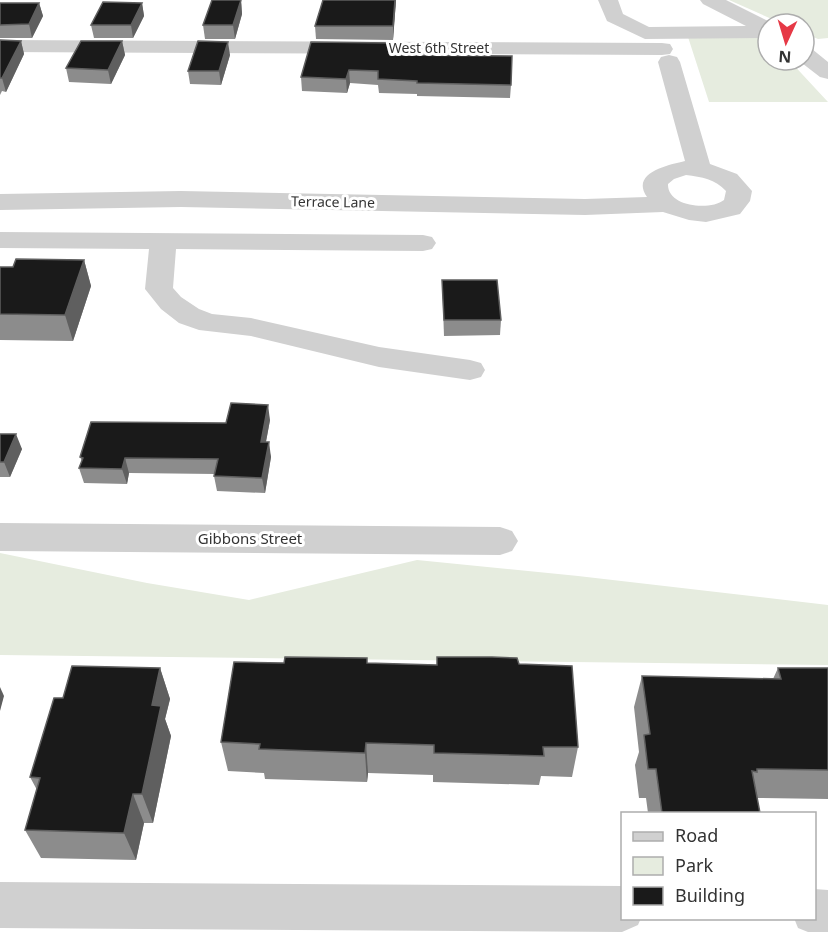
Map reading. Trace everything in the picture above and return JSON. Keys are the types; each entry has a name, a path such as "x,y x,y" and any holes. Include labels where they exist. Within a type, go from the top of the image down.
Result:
{"street":[{"path":"608,0 614,17 645,33 756,30"},
{"path":"710,0 756,24"},
{"name":"West 6th Street","path":"0,46 665,55 699,168"},
{"name":"Terrace Lane","path":"699,168 714,171 734,184 739,191 739,199 735,205 727,210 703,215 689,213 666,204 657,197 654,189 656,181 672,170 699,168"},
{"name":"Terrace Lane","path":"0,201 181,199 585,207 666,204"},
{"path":"0,240 423,243"},
{"path":"163,241 159,289 171,303 189,316 209,323 262,330 379,357 470,370"},
{"name":"Gibbons Street","path":"0,537 500,540"},
{"path":"0,905 621,909"}],"green space":[{"path":"729,0 828,0 828,38 816,38 816,12 756,12"},
{"path":"756,36 756,72 800,72 828,102 709,102 688,37"},
{"path":"0,553 147,583 249,600 417,560 828,605 828,665 0,655"}],"building":[{"path":"212,0 241,0 233,25 203,25"},
{"path":"323,0 395,0 393,26 315,26"},
{"path":"103,2 142,3 131,25 91,25"},
{"path":"0,3 39,3 29,24 0,25"},
{"path":"0,40 21,41 2,78 0,78"},
{"path":"81,41 122,41 108,70 66,68"},
{"path":"198,41 228,42 219,71 188,71"},
{"path":"311,42 392,43 391,55 512,56 511,85 417,83 417,81 378,79 378,71 349,70 346,79 301,77"},
{"path":"16,259 84,260 65,315 0,314 0,267 13,267"},
{"path":"442,280 497,280 501,320 444,320"},
{"path":"231,403 268,405 261,442 269,442 262,478 214,476 218,459 125,458 122,469 79,468 83,458 80,457 91,422 226,423"},
{"path":"0,434 16,434 4,462 0,462"},
{"path":"285,657 367,658 367,663 437,665 437,657 492,657 517,658 519,664 572,666 578,747 543,747 544,756 434,753 434,745 366,743 365,753 259,749 260,744 221,742 234,662 284,663"},
{"path":"72,666 160,668 152,705 161,706 142,794 133,794 124,833 25,830 40,778 30,777 54,698 63,698"},
{"path":"778,668 828,668 828,770 757,769 757,772 752,771 760,812 662,812 656,769 648,769 644,735 650,734 642,676 781,679"}]}
